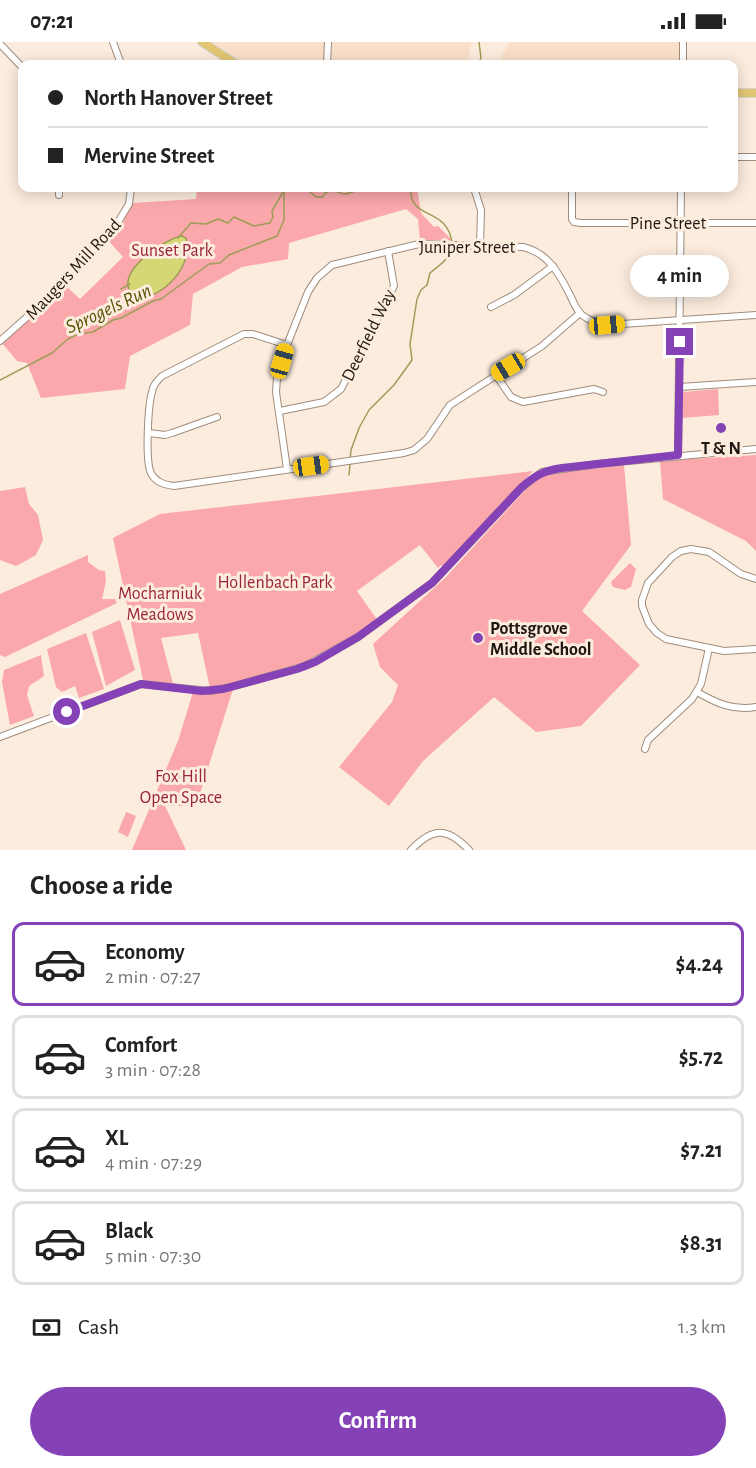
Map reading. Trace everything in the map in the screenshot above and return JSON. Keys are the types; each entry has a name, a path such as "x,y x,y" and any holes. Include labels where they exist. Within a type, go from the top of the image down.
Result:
{"main road":[{"path":"202,42 230,60"},
{"path":"738,93 756,93"}],"street":[{"path":"113,42 120,60"},
{"path":"327,60 328,42"},
{"path":"682,60 683,42"},
{"path":"0,44 18,63"},
{"path":"738,157 756,157"},
{"name":"Maugers Mill Road","path":"0,340 36,309 115,227 129,204 130,192"},
{"path":"475,192 481,210 480,245"},
{"name":"Pine Street","path":"572,192 574,222 756,223"},
{"path":"678,455 681,192"},
{"name":"Juniper Street","path":"287,469 276,392 277,378 308,292 316,278 332,265 419,244 523,247 535,250 553,266 580,313"},
{"name":"Deerfield Way","path":"280,411 324,402 341,389 394,286 388,251"},
{"path":"492,307 514,295 553,266"},
{"path":"287,345 253,334 244,334 162,376 155,384 151,394 147,455 150,472 158,481 174,486 414,450 427,439 450,405 542,346 580,313 589,320 607,325 756,315"},
{"path":"496,375 511,397 523,402 594,389 603,392"},
{"path":"679,387 756,382"},
{"path":"149,433 165,435 218,417"},
{"path":"0,737 141,684 210,690 231,687 305,666 358,637 432,583 521,488 537,475 550,470 678,455 756,449"},
{"path":"756,579 741,574 709,552 696,548 681,551 672,557 648,583 642,606 649,624 657,633 671,640 724,651 756,649"},
{"path":"645,749 648,740 687,705 697,692 709,648"},
{"path":"697,692 726,706 741,709 756,707"},
{"path":"411,850 423,838 443,832 455,836 469,850"}],"shaded area":[{"path":"211,42 471,42 469,60 239,60"},
{"path":"509,42 681,42 682,60 500,60"},
{"path":"182,236 186,238 187,249 181,270 165,287 145,298 134,299 128,286 129,278 139,262 166,242"}],"green space":[{"name":"Sunset Park","path":"197,192 418,192 421,213 434,227 438,226 452,240 420,240 418,219 406,209 289,243 288,259 242,267 193,294 190,325 130,356 125,389 41,398 27,363 17,361 2,343 64,284 80,299 123,257 107,239 123,222 132,203 196,199"},
{"path":"718,389 719,415 683,418 683,392"},
{"path":"756,455 756,551 746,541 663,499 660,461"},
{"path":"624,465 631,545 582,611 640,665 581,726 536,732 494,697 423,761 389,806 339,767 392,702 398,685 380,667 373,644 446,577 527,488 542,476"},
{"name":"Hollenbach Park","path":"533,471 443,567 441,565 438,568 420,545 357,591 378,621 304,665 235,684 210,688 198,633 161,638 173,684 143,680 113,538 160,514"},
{"path":"25,487 29,504 38,515 43,540 36,555 16,566 0,560 0,491"},
{"path":"88,555 88,562 99,570 105,571 106,581 102,599 115,599 117,603 5,657 0,655 0,594"},
{"path":"630,563 636,569 631,587 625,590 613,587 611,582"},
{"path":"120,620 135,670 106,686 92,632"},
{"path":"86,633 104,689 79,698 75,686 62,692 56,687 47,649"},
{"path":"41,655 44,676 29,686 27,695 34,716 10,725 2,682 4,670"},
{"name":"Fox Hill Open Space","path":"233,689 196,806 165,806 186,850 132,850 178,741 193,692 207,693"},
{"path":"126,812 136,816 128,837 118,832"}],"waterway":[{"name":"Sprogels Run","path":"479,42 480,60"},
{"path":"178,238 191,223 206,224 218,219 228,223 234,217 254,226 270,223 273,217 272,211 283,192"},
{"name":"Sprogels Run","path":"0,380 52,353 68,339 78,334 93,332 113,320 161,299 209,264 220,263 229,255 277,236 284,220 284,192"},
{"name":"Sprogels Run","path":"310,192 316,197 323,197 328,192"},
{"name":"Sprogels Run","path":"337,192 346,194 352,192"},
{"path":"411,192 416,205 444,224 452,244"},
{"path":"350,459 359,428 369,410 394,385 412,360 410,344 417,299 421,290 427,285 430,273 445,260 451,249"},
{"path":"121,289 130,284"},
{"path":"349,475 350,464"}],"place":[{"name":"T & N","path":"721,428"},
{"name":"Pottsgrove Middle School","path":"478,638"}],"route":[{"path":"67,712 141,684 210,690 270,677 315,662 358,637 432,583 521,488 542,472 678,455 680,342"}],"park label":[{"name":"Mocharniuk Meadows","path":"160,603"}]}
